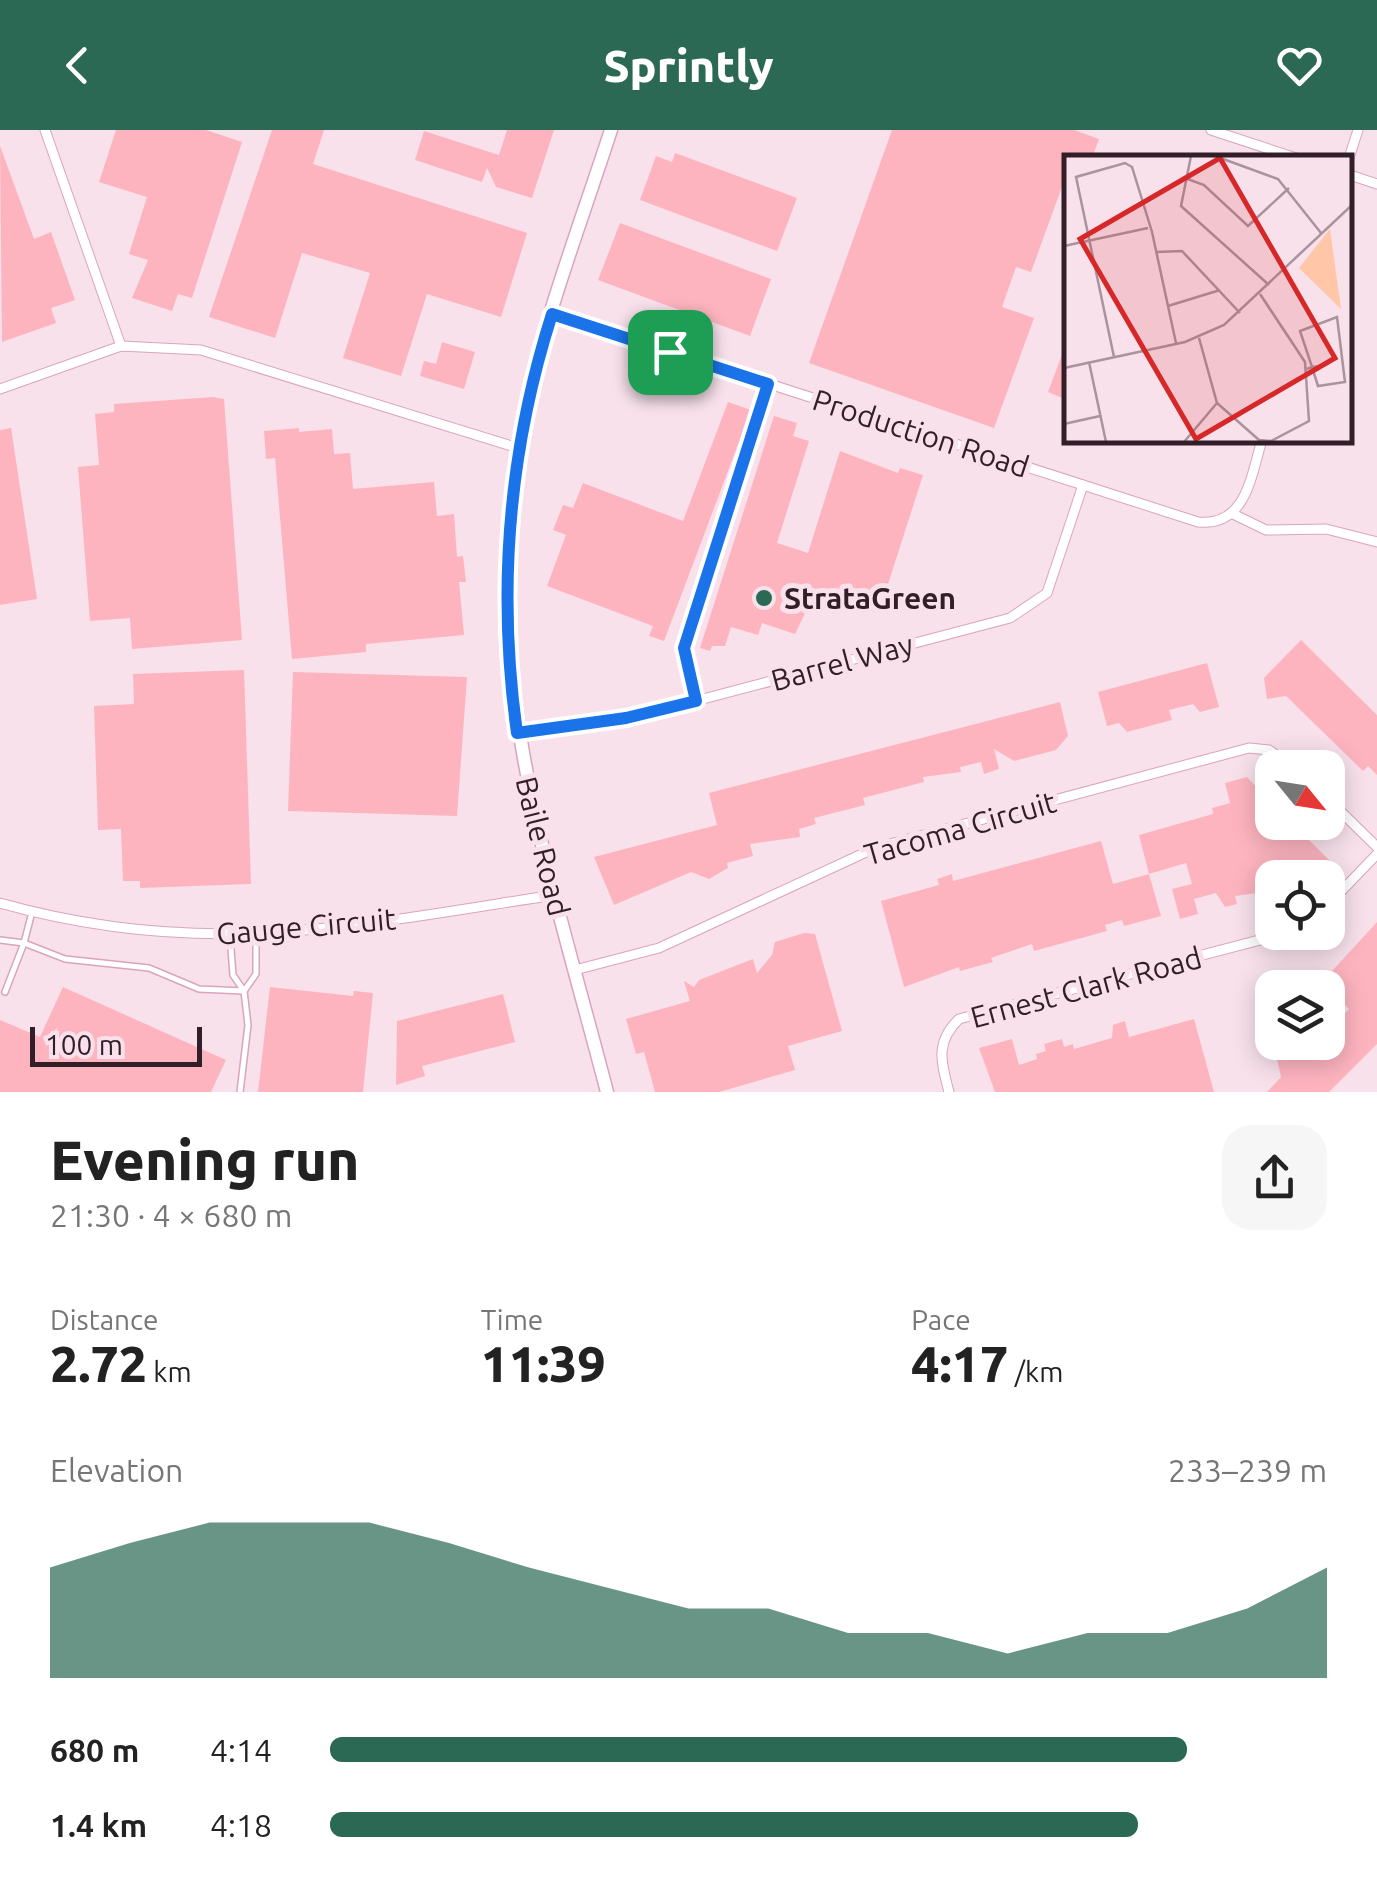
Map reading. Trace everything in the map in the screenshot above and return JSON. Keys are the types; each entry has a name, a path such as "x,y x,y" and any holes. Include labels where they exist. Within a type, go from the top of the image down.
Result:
{"street":[{"path":"45,130 121,346"},
{"name":"Baile Road","path":"606,1092 554,895 517,733 505,616 518,448 552,314 611,130"},
{"path":"1211,130 1287,155"},
{"path":"1351,155 1358,130"},
{"path":"1352,176 1377,184"},
{"name":"Production Road","path":"552,314 1198,522 1217,522 1233,514"},
{"path":"0,389 121,346 202,350 246,360 518,448"},
{"path":"1261,442 1242,501 1233,514 1266,530 1326,529 1377,542"},
{"name":"Barrel Way","path":"517,733 626,718 1028,610 1047,593 1054,580 1084,485"},
{"name":"Tacoma Circuit","path":"575,970 659,948 875,848 1250,748 1269,750"},
{"path":"1345,817 1377,851 1345,886"},
{"name":"Gauge Circuit","path":"0,903 73,924 256,936 319,932 554,895"},
{"name":"Ernest Clark Road","path":"949,1092 940,1057 944,1034 959,1020 1255,941"}],"lane":[{"path":"696,701 684,648 768,384"},
{"path":"4,992 24,944 32,912"},
{"path":"230,936 233,975 244,992 248,1025 240,1092"},
{"path":"244,992 256,974 256,936"},
{"path":"0,940 24,944 64,960 150,968 199,990 244,992"}],"building":[{"path":"116,130 206,130 242,142 192,298 178,294 172,311 132,298 148,260 129,254 147,197 99,182"},
{"path":"272,130 324,130 313,164 527,233 501,317 427,294 401,376 343,358 370,273 302,253 275,338 209,317"},
{"path":"507,130 554,130 532,198 496,187 487,168 482,182 415,160 424,131 499,155"},
{"path":"892,130 1074,130 1099,139 1093,155 1064,155 1064,181 1031,272 1016,267 1002,307 1034,318 994,428 809,363"},
{"path":"0,146 34,239 51,232 75,300 51,308 56,323 2,342"},
{"path":"675,153 797,198 777,251 640,200 656,156 672,162"},
{"path":"620,223 771,279 750,336 598,280"},
{"path":"442,342 475,352 464,389 420,376 424,361 436,364"},
{"path":"1064,349 1064,399 1048,392"},
{"path":"224,399 242,640 132,649 130,618 90,621 78,467 99,465 95,414 114,412 114,404"},
{"path":"728,402 751,410 664,641 649,636 653,626 547,586 566,535 553,530 563,505 573,508 583,483 683,521"},
{"path":"774,416 797,423 793,436 809,441 777,543 808,553 840,451 898,473 900,468 923,475 881,606 876,604 873,612 840,602 836,614 809,605 795,634 762,623 758,635 731,627 725,646 712,646 710,651 700,648"},
{"path":"11,428 37,599 0,605 0,430"},
{"path":"299,428 299,432 332,429 334,454 350,453 353,489 434,482 437,516 454,514 457,557 463,556 466,582 459,582 464,635 366,644 366,652 292,659 275,458 266,459 264,431"},
{"path":"1301,640 1377,715 1377,775 1368,766 1363,771 1286,696 1267,699 1264,678"},
{"path":"1207,663 1219,707 1200,712 1193,704 1169,710 1172,720 1127,732 1119,723 1107,726 1098,692"},
{"path":"244,670 251,884 140,888 140,881 123,881 121,829 98,830 94,706 134,704 133,674"},
{"path":"293,672 467,677 457,816 288,811"},
{"path":"1060,702 1068,736 1056,750 1014,761 994,749 999,769 984,774 981,762 960,767 961,772 923,777 924,782 863,798 865,805 814,818 816,824 799,829 800,837 750,844 753,856 727,863 728,868 709,879 691,872 614,905 594,857 717,825 709,793"},
{"path":"1247,777 1255,786 1255,840 1309,840 1329,860 1255,860 1255,893 1235,896 1237,904 1225,907 1216,893 1194,899 1198,914 1180,919 1172,889 1192,884 1186,863 1149,874 1139,835 1213,814 1212,808 1230,803 1225,783"},
{"path":"1101,841 1113,884 1149,874 1161,916 1124,926 1122,920 1105,925 1107,931 1034,951 1032,944 991,958 993,962 960,971 959,967 904,987 881,901 939,885 937,879 952,874 953,881"},
{"path":"1377,922 1377,1044 1329,1092 1267,1092 1281,1077 1277,1060 1345,1060 1345,1013 1349,1009 1345,1005 1345,970 1333,970"},
{"path":"804,933 815,934 842,1031 788,1046 795,1070 719,1092 655,1092 644,1052 636,1054 626,1019 690,1001 684,981 694,987 699,980 753,959 757,973 772,955 775,942"},
{"path":"63,987 226,1060 211,1092 0,1092 0,1020 40,1037"},
{"path":"270,987 353,996 354,991 373,993 363,1092 258,1092"},
{"path":"503,994 515,1042 422,1066 425,1076 396,1085 397,1021"},
{"path":"1194,1019 1214,1092 995,1092 979,1048 1012,1039 1019,1065 1037,1059 1036,1054 1046,1051 1044,1044 1062,1039 1064,1047 1073,1044 1074,1049 1112,1038 1113,1025 1125,1021 1129,1037"}],"place":[{"name":"StrataGreen","path":"764,598"}],"route":[{"path":"552,314 670,352 768,384 684,648 696,701 626,718 517,733 505,616 510,504 527,400 552,314"}]}
